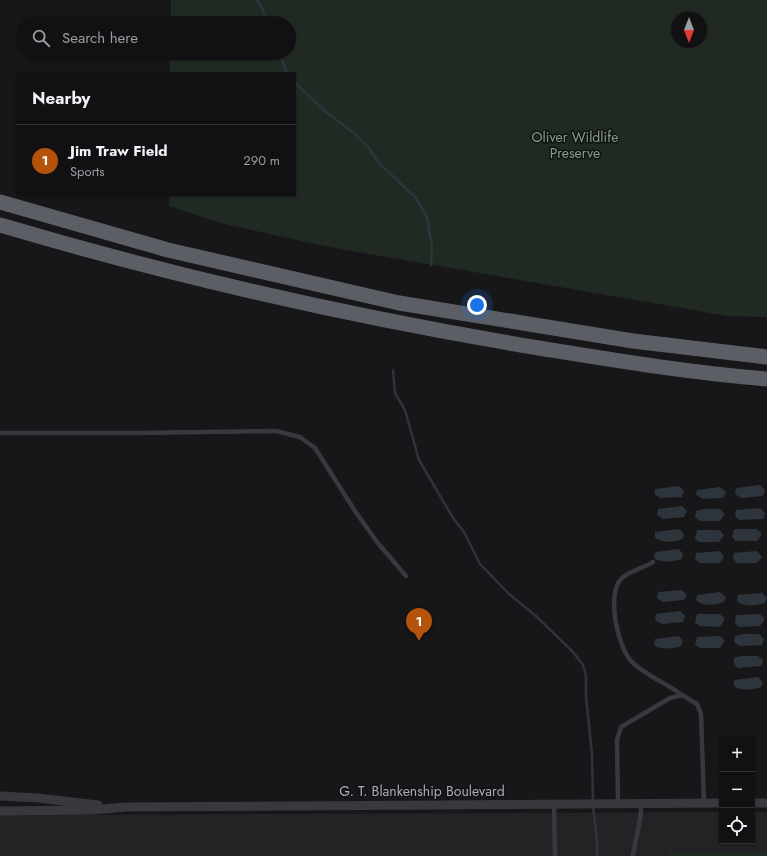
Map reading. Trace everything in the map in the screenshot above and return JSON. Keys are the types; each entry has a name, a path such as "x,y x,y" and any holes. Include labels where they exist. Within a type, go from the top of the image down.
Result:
{"highway":[{"path":"0,202 168,250 399,303 633,340 767,357"},
{"path":"0,225 226,287 446,333 662,367 767,379"}],"street":[{"name":"G. T. Blankenship Boulevard","path":"0,796 38,798 122,807"},
{"name":"G. T. Blankenship Boulevard","path":"0,811 92,810 122,807 719,803"},
{"path":"755,803 767,803"}],"lane":[{"path":"0,433 137,433 276,430 300,437 315,448 355,511 377,542 406,576"},
{"path":"653,562 620,580 614,601 618,635 622,646 632,663 697,704 701,714 704,803"},
{"path":"618,804 618,732 621,727 670,698 682,695"},
{"path":"554,804 555,856"},
{"path":"633,856 634,844 642,816 641,804"}],"shaded area":[{"path":"760,485 765,490 763,496 741,498 735,494 736,488"},
{"path":"679,486 684,491 682,497 661,498 655,495 655,489"},
{"path":"720,487 726,492 723,498 703,499 696,495 697,490"},
{"path":"682,506 687,511 684,517 663,519 657,515 658,509"},
{"path":"760,508 765,513 763,519 739,520 735,516 736,510"},
{"path":"705,509 720,509 725,514 720,521 700,521 695,517 696,511"},
{"path":"679,529 684,534 683,539 672,542 664,542 655,537 655,532"},
{"path":"734,529 757,529 762,534 757,541 736,541 732,537"},
{"path":"697,530 719,530 724,535 719,542 699,542 695,539"},
{"path":"679,549 683,554 682,559 667,562 654,558 655,552"},
{"path":"720,551 724,557 720,563 700,563 695,559 696,553"},
{"path":"757,551 762,557 757,563 737,563 733,559 734,553"},
{"path":"682,590 687,595 684,600 663,602 657,598 658,592"},
{"path":"720,592 726,597 724,602 713,605 702,604 696,600 697,595"},
{"path":"762,593 767,598 765,603 743,605 737,601 738,595"},
{"path":"680,611 685,616 683,622 662,624 655,620 656,614"},
{"path":"697,614 720,614 725,619 720,627 700,626 695,623"},
{"path":"760,614 765,619 760,626 739,627 735,623 736,615"},
{"path":"743,634 759,634 764,639 762,645 739,646 734,642 735,636"},
{"path":"679,636 683,641 681,646 675,648 660,648 654,645 655,639"},
{"path":"720,636 725,641 720,648 700,648 695,645 697,637"},
{"path":"741,656 758,656 763,660 761,666 738,668 734,664 734,658"},
{"path":"758,677 763,683 761,687 747,690 739,689 734,686 734,680"},
{"path":"719,812 719,844 755,844 755,812 767,812 767,856 0,856 0,815"}],"green space":[{"name":"Oliver Wildlife Preserve","path":"171,0 767,0 767,317 728,316 329,247 220,223 169,206 169,196 296,196 296,72 170,72 170,60 296,60 296,16 171,16"},
{"path":"667,851 767,851 767,856 667,856"}],"waterway":[{"path":"257,0 263,10 264,16"},
{"path":"282,60 287,72"},
{"path":"296,84 326,112 355,134 369,148 378,162 415,197 427,217 432,247 431,265"},
{"path":"393,370 395,393 405,410 419,460 453,518 464,532 480,564 509,594 536,616 573,652 583,665 586,676 586,696 592,754 593,802"},
{"path":"593,807 597,841 597,856"}],"place":[{"name":"Jim Traw Field","path":"419,641"}]}
